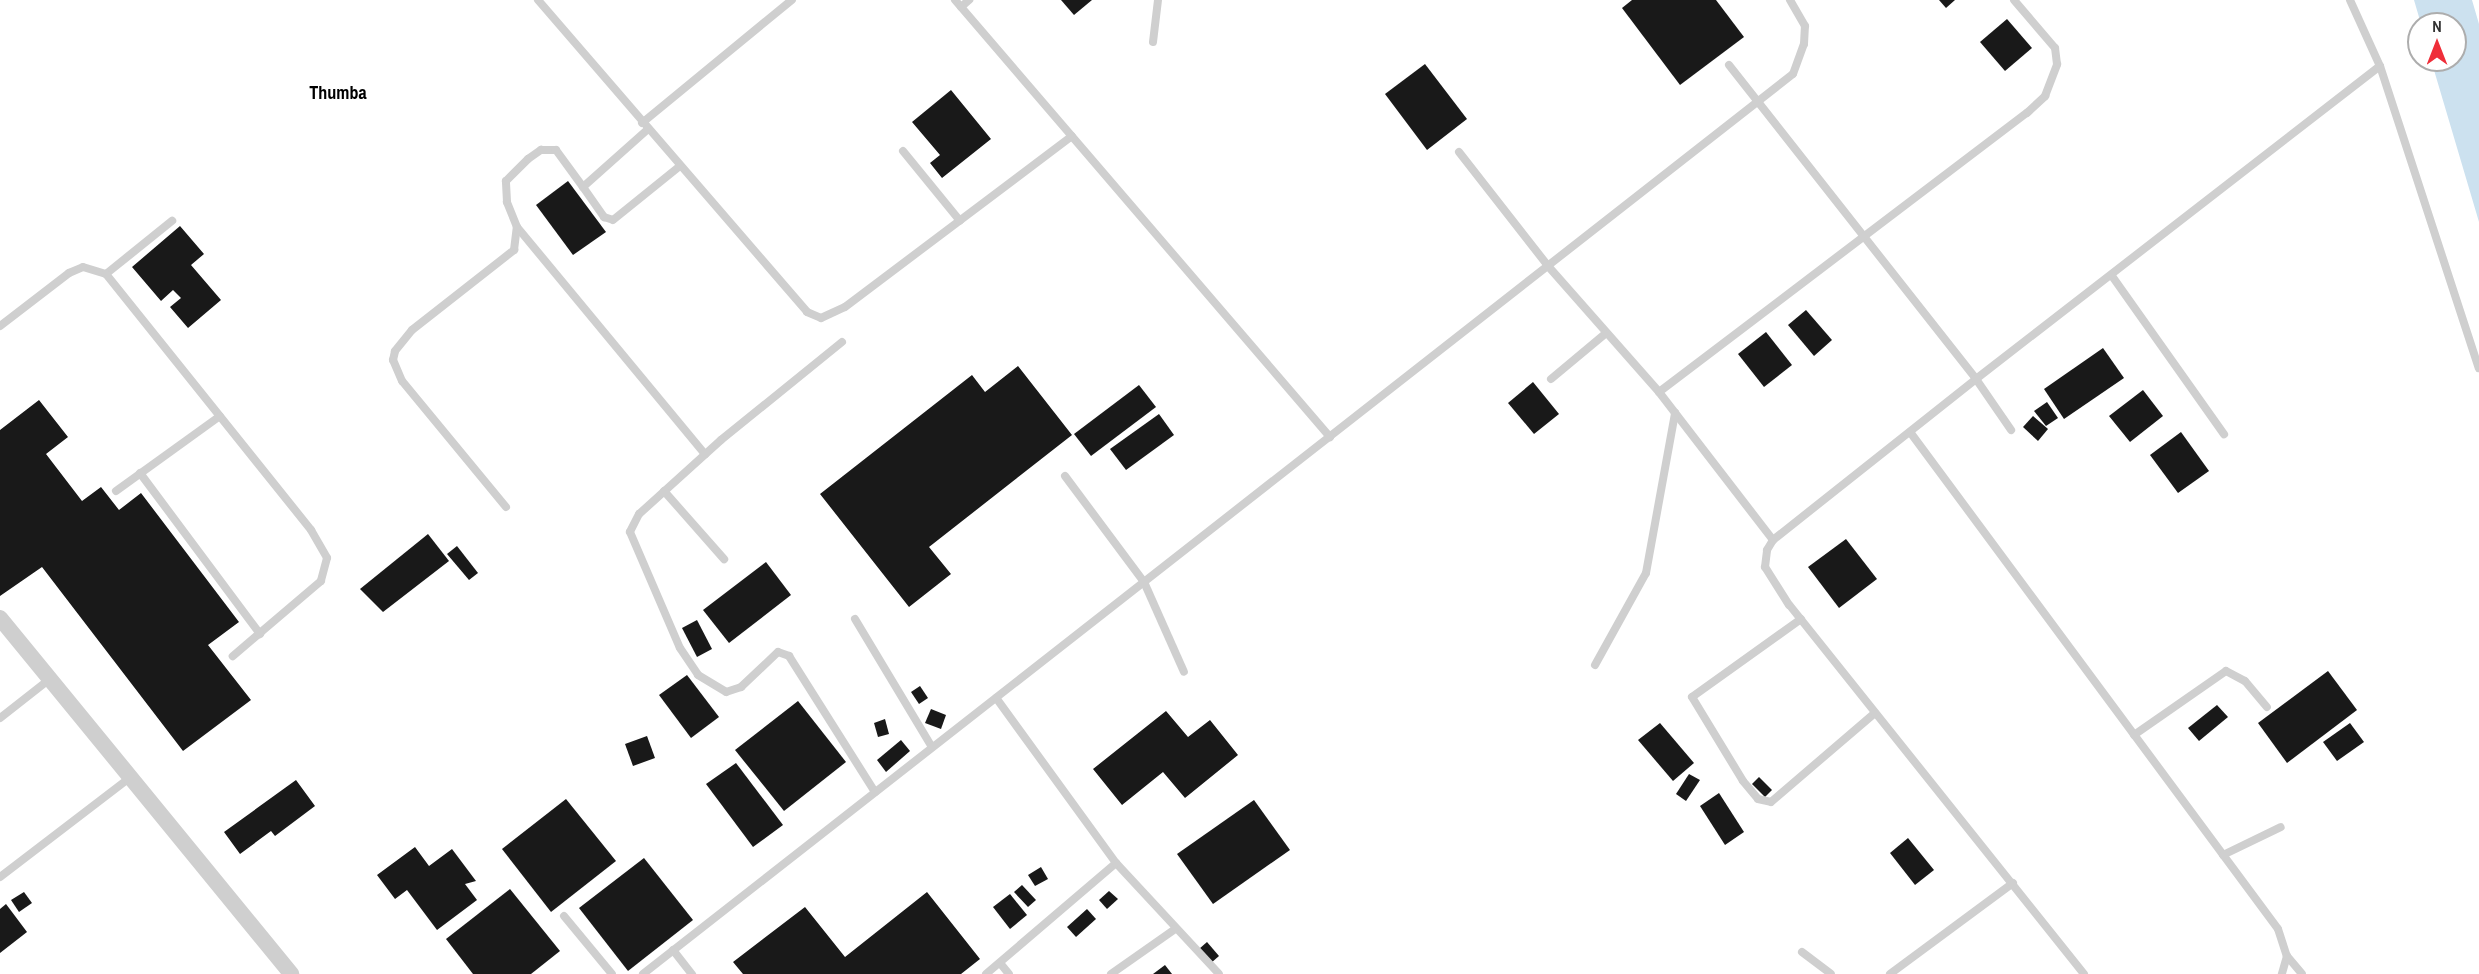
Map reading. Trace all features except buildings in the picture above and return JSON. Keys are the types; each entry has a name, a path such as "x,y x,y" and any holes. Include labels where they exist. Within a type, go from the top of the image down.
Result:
{"street":[{"path":"0,618 132,776 291,974"}],"lane":[{"path":"538,0 807,312 821,318 845,307 1072,136"},
{"path":"583,187 645,126 792,0"},
{"path":"969,0 958,3 1330,437"},
{"path":"1153,42 1158,0"},
{"path":"643,974 1793,74 1800,60 1805,26 1790,0"},
{"path":"1659,392 1863,235 2027,113 2044,96 2057,64 2055,48 2014,0"},
{"path":"2350,0 2380,66 2479,368"},
{"path":"1730,65 1976,379 2011,430"},
{"path":"2084,974 1801,620 1765,567 1767,550 1773,540 1976,379 2112,276 2380,66"},
{"path":"680,166 613,220 604,217 556,150 541,150 506,181 507,202 517,227 705,454"},
{"path":"903,151 960,220"},
{"path":"1459,152 1548,266 1605,334 1659,392 1773,540"},
{"path":"106,274 172,221"},
{"path":"506,507 402,381 393,360 395,351 412,330 514,250 517,227"},
{"path":"0,326 69,273 82,267 106,274 310,530 327,558 321,581 233,656"},
{"path":"2112,276 2224,434"},
{"path":"1551,379 1605,334"},
{"path":"842,342 705,454 664,491 633,522 632,543 680,648 698,675 726,692 741,687 778,652 789,656 875,792"},
{"path":"1595,665 1646,573 1675,413"},
{"path":"116,491 220,416"},
{"path":"1910,432 2278,929 2287,956 2302,974"},
{"path":"140,473 260,634"},
{"path":"1065,476 1144,582 1184,672"},
{"path":"664,491 724,559"},
{"path":"855,619 932,747"},
{"path":"1801,620 1692,697 1743,781 1758,799 1771,802 1875,713"},
{"path":"2134,735 2226,671 2245,681 2267,707"},
{"path":"0,718 51,678"},
{"path":"996,698 1116,863 1219,974"},
{"path":"0,877 132,776"},
{"path":"2223,855 2281,827"},
{"path":"986,974 1116,863"},
{"path":"1890,974 2013,883"},
{"path":"564,916 612,974"},
{"path":"1111,974 1175,929"},
{"path":"673,950 692,974"},
{"path":"1802,952 1831,974"},
{"path":"2282,974 2287,956"},
{"path":"1000,963 1009,974"}],"water":[{"path":"2414,0 2472,0 2479,24 2479,222 2435,72 2467,72 2467,12 2418,12"}],"district":[{"name":"Thumba","path":"338,93"}]}
